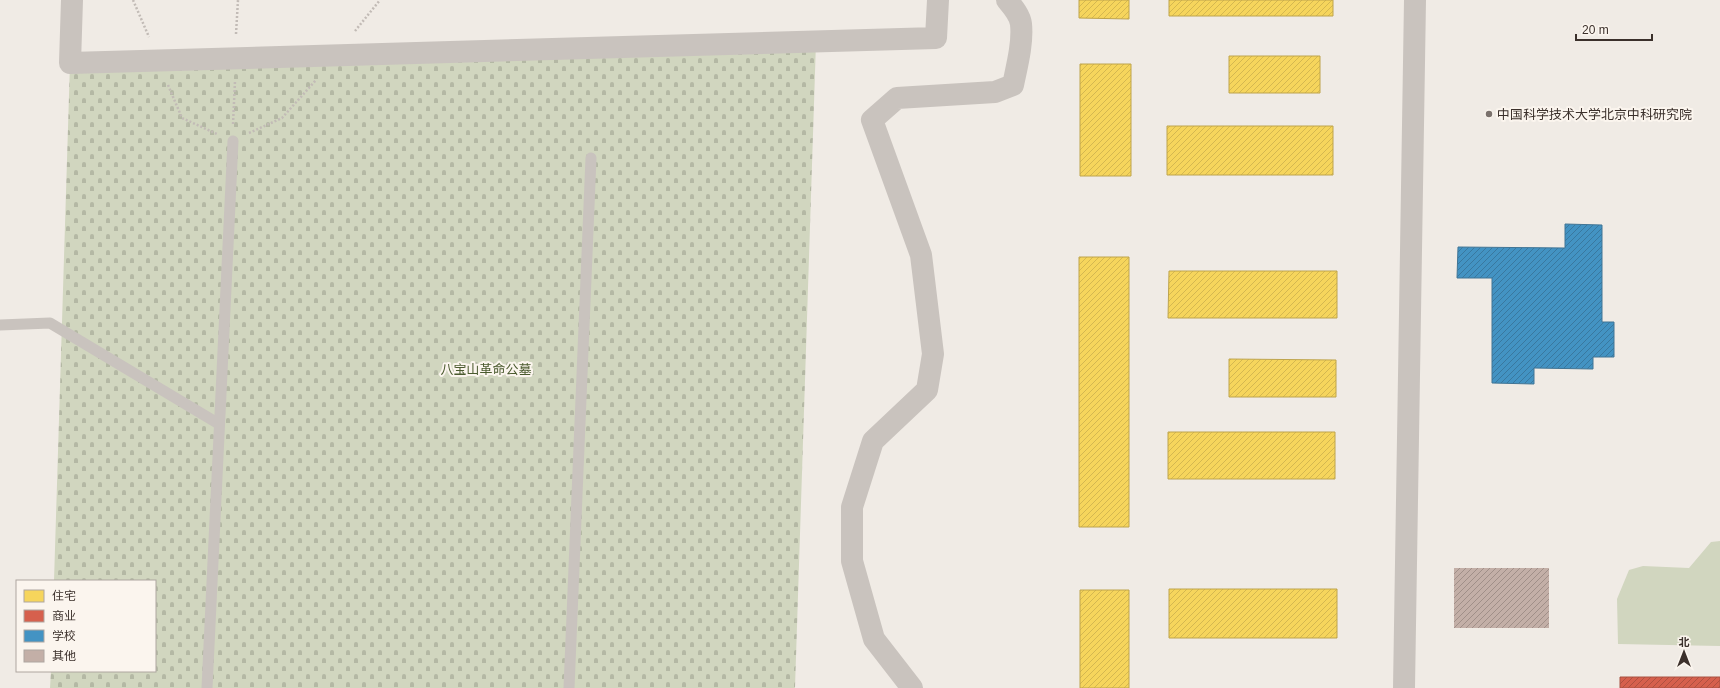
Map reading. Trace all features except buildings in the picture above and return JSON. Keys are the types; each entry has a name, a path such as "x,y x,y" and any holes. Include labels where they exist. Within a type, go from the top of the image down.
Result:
{"street":[{"path":"72,0 70,63 936,38 938,0"},
{"path":"912,688 874,639 852,561 852,507 873,441 927,390 933,354 921,255 872,120 897,98 996,92 1013,85 1018,62 1021,22 1014,8 1007,0"},
{"path":"1404,688 1415,0"}],"lane":[{"path":"206,688 233,141"},
{"path":"569,688 591,158"},
{"path":"0,325 50,323 219,424"}],"green space":[{"name":"八宝山革命公墓","path":"816,42 795,688 50,688 51,672 156,672 156,580 54,580 70,63"},
{"path":"1720,541 1720,646 1618,644 1617,599 1629,570 1643,566 1689,568 1711,542"}],"place":[{"name":"中国科学技术大学北京中科研究院","path":"1489,114"}]}
